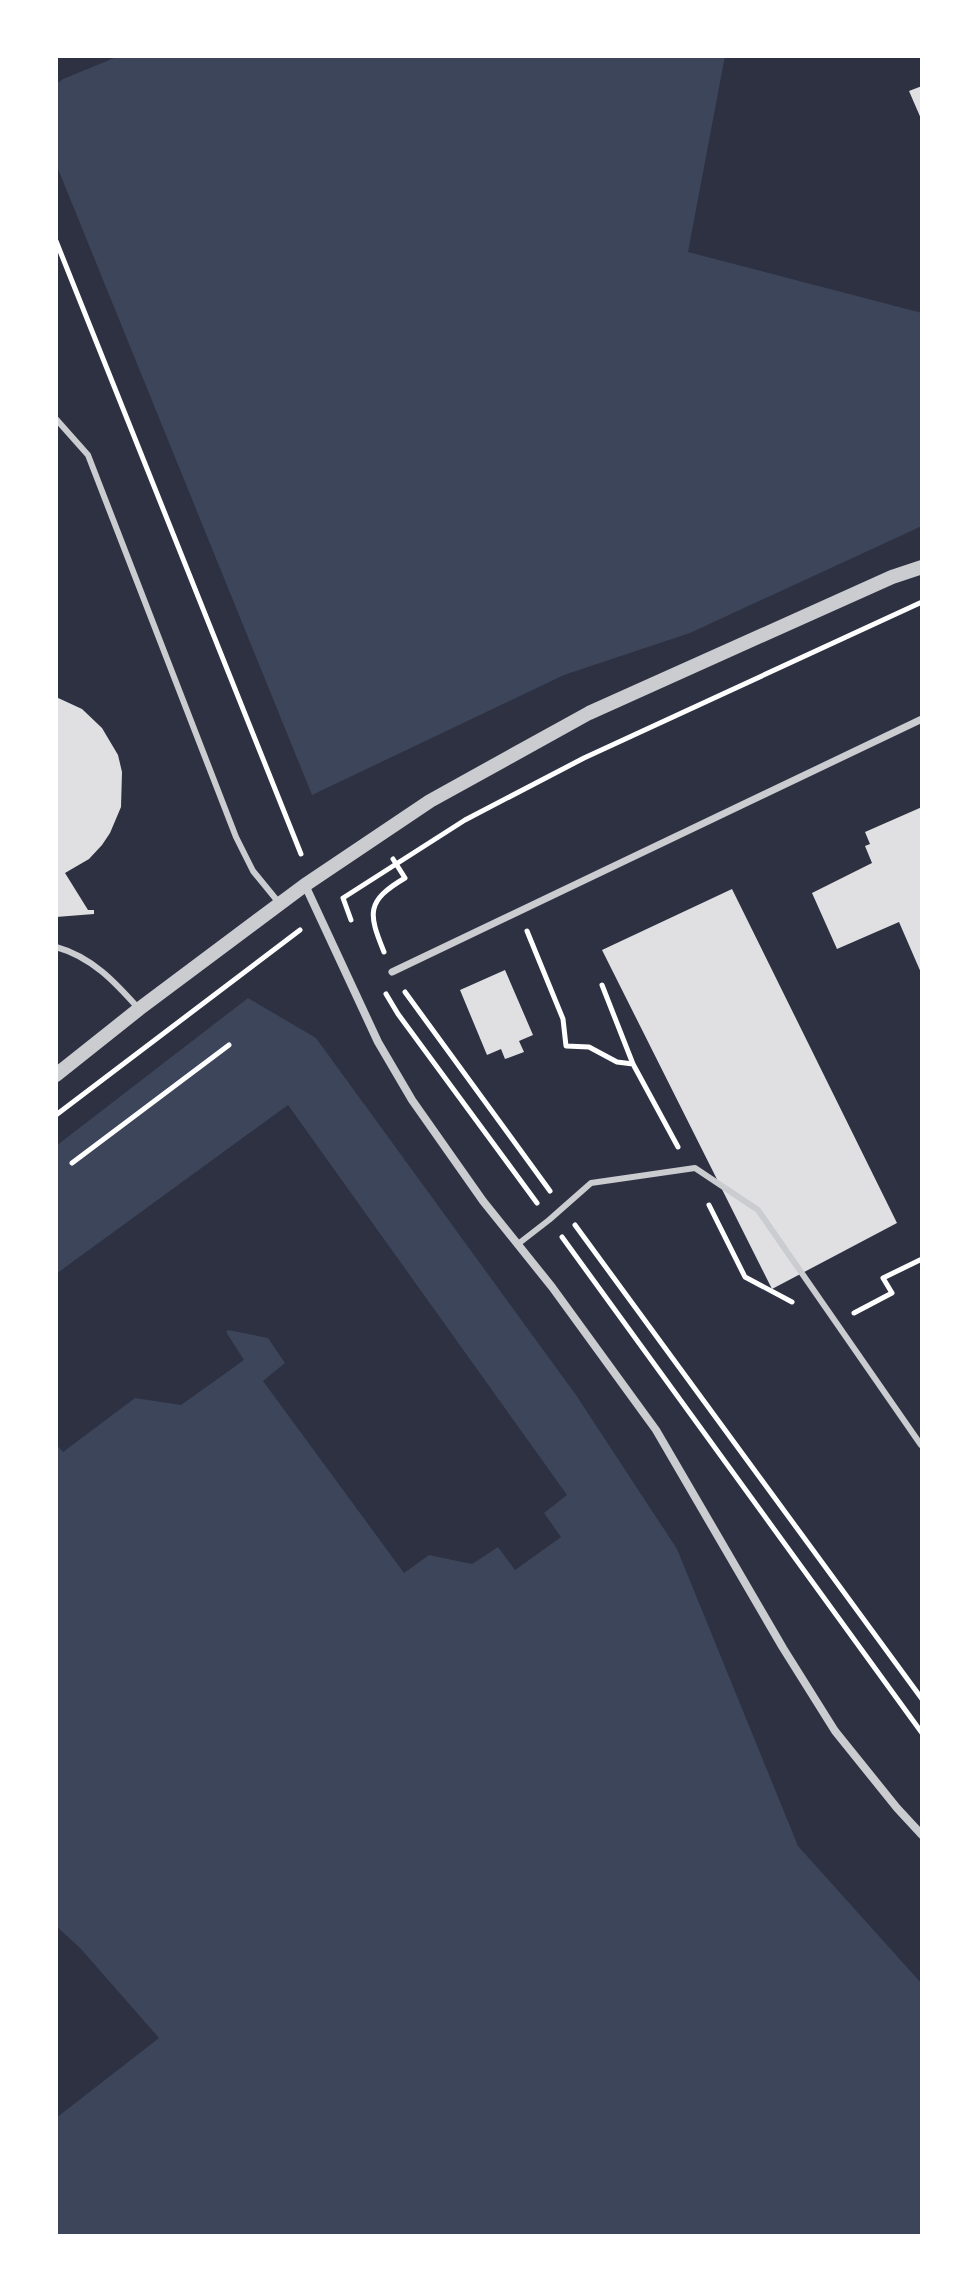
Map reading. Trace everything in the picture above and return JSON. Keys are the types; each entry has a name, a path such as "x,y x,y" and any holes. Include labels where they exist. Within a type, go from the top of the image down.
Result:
{"street":[{"path":"56,1075 305,885 430,801 589,713 892,577 922,567"},
{"path":"392,972 922,719"},
{"path":"305,885 378,1042 412,1100 483,1201 552,1287 656,1430 835,1731 922,1835"}],"lane":[{"path":"56,419 88,455 236,837 253,871 280,904"},
{"path":"56,947 95,964 119,985 139,1009"},
{"path":"518,1244 591,1183 695,1168 758,1210 921,1445"}],"path":[{"path":"56,241 301,854"},
{"path":"56,1115 257,960 343,898 465,820 584,758 922,602"},
{"path":"396,863 405,878 388,888 377,900 371,916 392,972 922,1699"},
{"path":"343,898 355,929"},
{"path":"517,912 563,1019 566,1046 589,1047 617,1062 633,1064"},
{"path":"383,991 922,1733"},
{"path":"72,1163 229,1045"}],"shaded area":[{"path":"119,56 725,56 688,252 922,313 922,526 690,633 564,675 312,795 56,164 56,84"},
{"path":"248,998 316,1038 576,1395 677,1549 798,1846 922,1984 922,2236 56,2236 56,2118 159,2038 80,1948 56,1926 56,1444 63,1452 135,1398 181,1405 244,1360 226,1332 228,1330 268,1338 285,1363 263,1381 404,1573 429,1555 472,1564 498,1547 515,1570 561,1537 544,1513 567,1495 288,1105 56,1274 56,1146"}],"building":[{"path":"922,86 922,121 909,91"},
{"path":"56,697 82,709 102,728 118,755 122,772 121,807 110,833 89,859 65,873 88,910 94,910 94,914 56,917"},
{"path":"922,807 922,975 899,922 837,949 812,893 872,863 865,846 870,844 865,832"},
{"path":"732,889 897,1223 772,1289 602,950"},
{"path":"505,970 533,1035 519,1041 524,1052 505,1059 501,1049 487,1055 460,990"}]}
